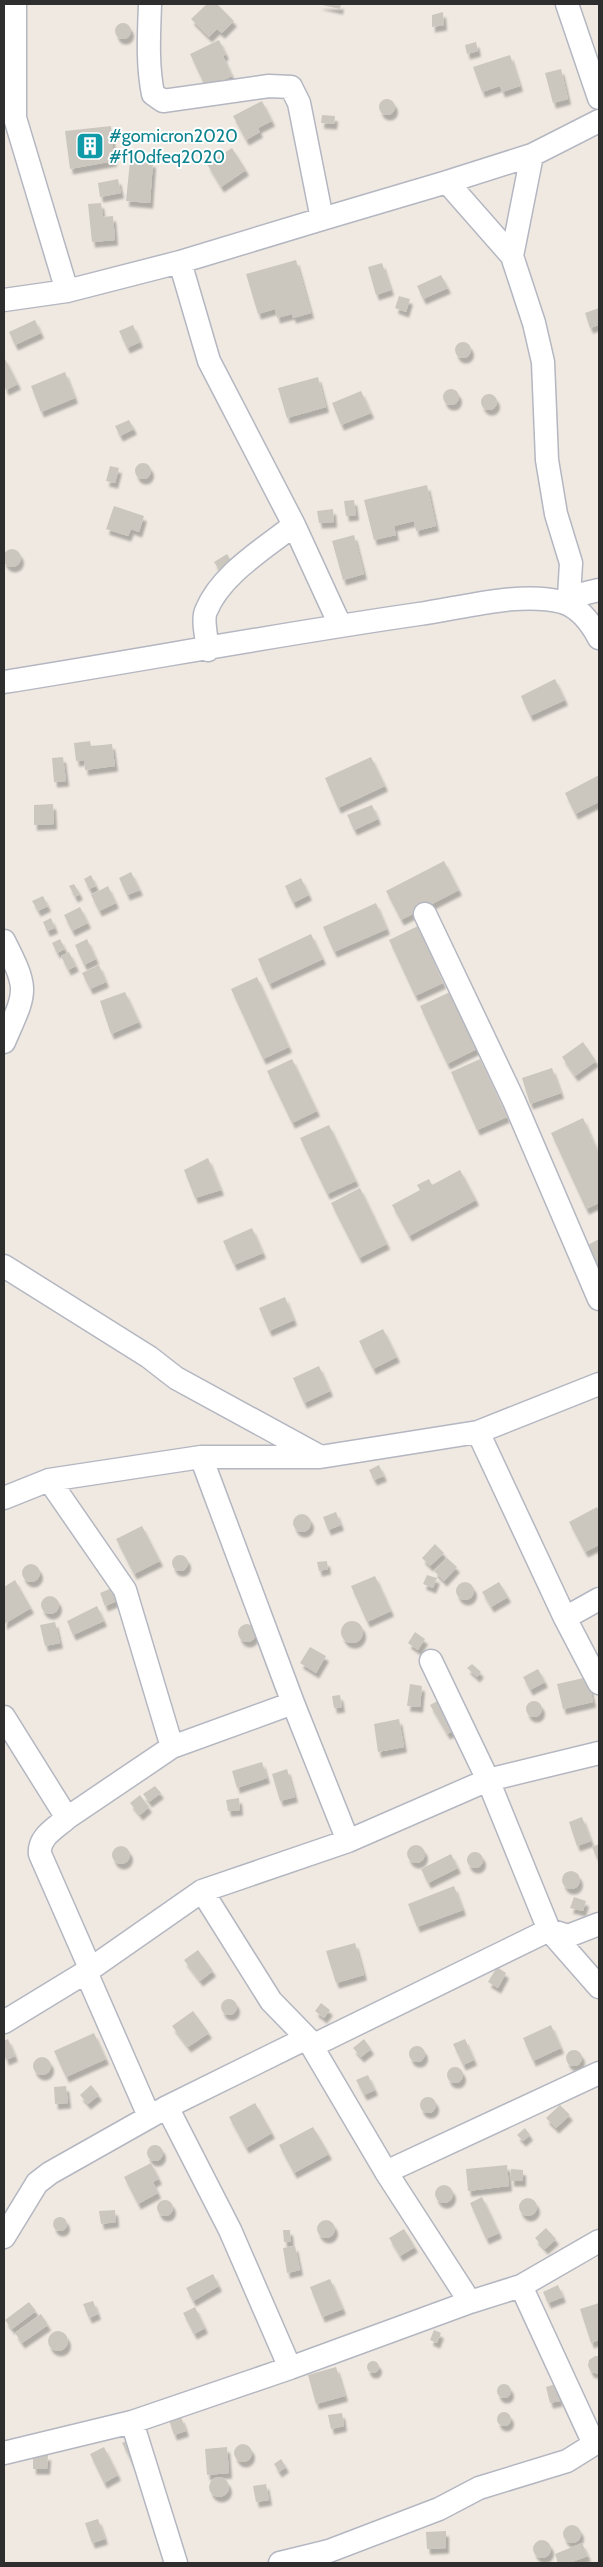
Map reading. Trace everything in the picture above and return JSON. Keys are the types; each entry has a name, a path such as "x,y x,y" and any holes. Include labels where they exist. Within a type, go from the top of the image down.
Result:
{"street":[{"path":"15,4 15,118 67,291"},
{"path":"150,4 148,67 153,94 163,101 269,86 291,87 299,103 322,219"},
{"path":"567,4 599,98"},
{"path":"4,300 67,291 180,262 447,182 532,155 599,121"},
{"path":"512,256 532,155"},
{"path":"447,182 512,256 544,362 547,460 556,514 571,563 566,600"},
{"path":"180,262 209,361 294,525 340,626"},
{"path":"208,650 205,613 220,588 230,577 294,525"},
{"path":"4,682 208,650 340,626 520,599 566,600 599,590"},
{"path":"566,600 587,619 599,638"},
{"path":"425,914 514,1101 599,1299"},
{"path":"4,941 20,973 24,989 4,1042"},
{"path":"4,1266 149,1357 176,1378 320,1457"},
{"path":"4,1498 49,1480 201,1456 320,1457 478,1432 599,1384"},
{"path":"478,1432 565,1618 599,1683"},
{"path":"201,1456 293,1703 348,1841"},
{"path":"49,1480 125,1590 172,1747"},
{"path":"565,1618 599,1599"},
{"path":"430,1661 488,1780 549,1930 599,1987"},
{"path":"290,2368 230,2230 158,2112 88,1970 40,1854 43,1839 67,1818 172,1747 293,1703"},
{"path":"4,1716 67,1818"},
{"path":"4,2022 88,1970 202,1891 348,1841 488,1780 599,1753"},
{"path":"202,1891 271,2001 314,2045 549,1930 568,1936 599,1924"},
{"path":"4,2237 37,2183 50,2173 158,2112 307,2038"},
{"path":"307,2038 386,2172 470,2302"},
{"path":"386,2172 599,2073"},
{"path":"4,2453 132,2422 290,2368 470,2302 521,2286 599,2241"},
{"path":"280,2563 329,2551 438,2509 479,2488 567,2461 597,2443 521,2286"},
{"path":"132,2422 176,2563"}],"building":[{"path":"207,4 217,4 234,21 222,33 217,29 209,37 191,19"},
{"path":"318,4 341,4 340,9"},
{"path":"443,12 444,25 432,27 432,15"},
{"path":"123,23 129,25 131,31 129,37 123,39 117,37 115,31 117,25"},
{"path":"219,40 226,54 223,56 232,76 206,88 190,54"},
{"path":"476,42 478,51 467,54 465,45"},
{"path":"510,55 520,86 502,92 500,86 482,92 473,67"},
{"path":"561,69 568,99 553,103 545,73"},
{"path":"387,99 393,101 395,107 393,113 387,115 381,113 379,107 381,101"},
{"path":"262,101 272,121 258,128 260,132 246,140 233,116"},
{"path":"322,115 335,116 334,124 321,123"},
{"name":"#gomicron2020 #f10dfeq2020","path":"111,126 114,161 70,169 65,131"},
{"path":"232,148 246,170 221,187 207,164"},
{"path":"130,161 153,162 150,203 126,201"},
{"path":"118,179 121,193 100,197 98,183"},
{"path":"101,203 103,217 113,216 115,240 92,242 88,204"},
{"path":"296,260 311,313 293,318 292,314 277,318 275,309 258,314 246,274"},
{"path":"382,263 391,290 376,295 368,267"},
{"path":"441,275 448,288 423,299 417,286"},
{"path":"399,296 410,299 406,312 395,308"},
{"path":"599,308 599,325 590,328 585,313"},
{"path":"35,320 41,333 15,345 9,332"},
{"path":"133,325 140,342 127,348 119,331"},
{"path":"463,342 469,344 471,350 469,356 463,358 457,356 455,350 457,344"},
{"path":"4,357 18,384 6,390 4,386"},
{"path":"65,372 75,398 41,412 31,386"},
{"path":"318,377 326,407 287,418 278,388"},
{"path":"451,389 457,391 459,397 457,403 451,405 445,403 443,397 445,391"},
{"path":"361,391 371,413 341,425 332,403"},
{"path":"489,394 495,396 497,402 495,408 489,410 483,408 481,402 483,396"},
{"path":"129,420 134,429 120,436 115,426"},
{"path":"143,463 149,465 151,471 149,477 143,479 137,477 135,471 137,465"},
{"path":"110,466 119,468 115,483 106,481"},
{"path":"427,485 436,526 416,531 414,521 394,526 396,535 374,540 364,500"},
{"path":"354,500 356,515 346,516 344,501"},
{"path":"114,506 144,516 139,532 131,529 128,536 106,529"},
{"path":"333,509 334,522 319,523 317,511"},
{"path":"354,535 364,574 343,580 332,541"},
{"path":"8,549 16,549 21,554 19,565 8,567 3,562 3,554"},
{"path":"227,554 235,567 222,575 214,562"},
{"path":"555,679 565,700 530,716 521,696"},
{"path":"90,741 91,746 112,744 115,766 85,770 84,760 76,761 74,743"},
{"path":"63,757 66,781 54,782 52,758"},
{"path":"371,757 385,786 338,808 325,778"},
{"path":"599,775 599,802 575,814 565,793"},
{"path":"53,804 54,824 34,825 34,805"},
{"path":"372,805 378,819 354,830 347,815"},
{"path":"444,861 459,890 401,920 386,891"},
{"path":"131,872 140,890 127,895 119,878"},
{"path":"91,875 96,886 89,889 84,879"},
{"path":"301,878 309,895 293,903 285,886"},
{"path":"74,884 80,894 75,897 69,886"},
{"path":"108,886 116,903 99,911 91,895"},
{"path":"43,896 48,906 38,911 32,901"},
{"path":"376,903 387,929 334,952 323,927"},
{"path":"80,907 88,923 72,931 64,915"},
{"path":"51,918 55,928 47,931 43,922"},
{"path":"418,926 443,983 415,996 389,940"},
{"path":"311,934 323,959 269,984 258,959"},
{"path":"60,939 65,949 57,953 52,943"},
{"path":"87,939 96,959 84,965 75,945"},
{"path":"69,952 76,966 68,970 61,956"},
{"path":"99,965 106,982 90,989 82,973"},
{"path":"257,977 289,1047 263,1059 231,989"},
{"path":"125,992 139,1022 111,1034 100,1001"},
{"path":"450,992 477,1049 447,1064 420,1006"},
{"path":"583,1042 596,1061 575,1076 562,1057"},
{"path":"292,1059 317,1111 292,1123 267,1071"},
{"path":"480,1059 507,1117 477,1130 451,1072"},
{"path":"552,1068 561,1093 530,1104 522,1078"},
{"path":"583,1118 599,1154 599,1203 586,1209 551,1133"},
{"path":"329,1125 356,1181 327,1194 300,1138"},
{"path":"208,1158 221,1190 195,1198 184,1170"},
{"path":"460,1170 476,1200 409,1236 392,1205 420,1190 417,1185 429,1179 432,1185"},
{"path":"360,1188 387,1244 359,1258 331,1203"},
{"path":"252,1228 263,1253 234,1265 223,1241"},
{"path":"599,1239 599,1272 586,1246"},
{"path":"285,1297 294,1320 269,1331 259,1308"},
{"path":"383,1329 397,1357 373,1369 359,1341"},
{"path":"319,1366 330,1391 304,1403 293,1378"},
{"path":"379,1465 384,1476 374,1480 369,1470"},
{"path":"597,1507 599,1512 599,1545 585,1552 569,1522"},
{"path":"336,1512 341,1525 328,1530 323,1517"},
{"path":"302,1514 310,1519 311,1523 306,1531 302,1532 294,1527 293,1523 298,1515"},
{"path":"142,1526 160,1561 134,1574 116,1539"},
{"path":"435,1544 444,1553 430,1566 422,1558"},
{"path":"180,1555 186,1557 188,1563 186,1569 180,1571 174,1569 172,1563 174,1557"},
{"path":"447,1558 457,1567 444,1581 434,1571"},
{"path":"327,1561 328,1569 319,1571 317,1562"},
{"path":"27,1564 35,1564 40,1569 38,1580 27,1582 22,1577 22,1569"},
{"path":"427,1575 437,1578 433,1588 423,1584"},
{"path":"375,1576 391,1611 367,1622 351,1586"},
{"path":"15,1580 31,1608 4,1624 4,1587"},
{"path":"465,1582 473,1587 474,1591 469,1599 465,1600 457,1595 456,1591 461,1583"},
{"path":"499,1582 508,1597 491,1607 482,1592"},
{"path":"112,1588 117,1601 105,1606 100,1593"},
{"path":"46,1596 54,1596 59,1601 57,1612 46,1614 41,1609 41,1601"},
{"path":"97,1606 104,1621 73,1635 67,1621"},
{"path":"352,1621 360,1624 363,1632 360,1640 352,1643 344,1640 341,1632 344,1624"},
{"path":"55,1622 60,1643 45,1646 40,1625"},
{"path":"247,1624 253,1627 256,1633 253,1639 247,1642 241,1639 238,1633 241,1627"},
{"path":"415,1632 425,1639 418,1650 408,1643"},
{"path":"310,1647 326,1656 316,1673 300,1663"},
{"path":"472,1664 481,1672 477,1677 467,1668"},
{"path":"538,1669 545,1682 530,1690 523,1677"},
{"path":"588,1677 593,1702 563,1709 557,1684"},
{"path":"410,1684 422,1686 420,1707 407,1706"},
{"path":"340,1695 342,1707 334,1708 332,1696"},
{"path":"445,1697 461,1727 447,1734 430,1705"},
{"path":"534,1701 542,1709 534,1717 526,1709"},
{"path":"399,1719 404,1747 378,1752 374,1724"},
{"path":"262,1762 267,1778 237,1788 232,1771"},
{"path":"287,1769 295,1797 280,1801 272,1774"},
{"path":"155,1786 161,1793 149,1802 143,1794"},
{"path":"140,1795 149,1807 140,1815 130,1803"},
{"path":"239,1798 240,1810 228,1811 226,1800"},
{"path":"582,1817 591,1841 577,1846 569,1822"},
{"path":"599,1844 599,1863 592,1847"},
{"path":"416,1845 422,1848 425,1854 422,1860 416,1863 410,1860 407,1854 410,1848"},
{"path":"121,1846 127,1849 130,1855 127,1861 121,1864 115,1861 112,1855 115,1849"},
{"path":"475,1852 483,1860 475,1868 467,1860"},
{"path":"451,1854 458,1868 428,1883 421,1869"},
{"path":"571,1871 577,1874 580,1880 577,1886 571,1889 565,1886 562,1880 565,1874"},
{"path":"454,1886 463,1910 417,1927 408,1904"},
{"path":"574,1897 586,1901 583,1911 570,1908"},
{"path":"355,1943 364,1975 336,1983 326,1951"},
{"path":"198,1950 213,1971 200,1981 184,1960"},
{"path":"497,1967 506,1973 498,1988 488,1982"},
{"path":"229,1999 237,2007 229,2015 221,2007"},
{"path":"321,2003 330,2010 324,2018 315,2011"},
{"path":"193,2011 209,2033 188,2047 172,2026"},
{"path":"551,2025 561,2048 533,2061 523,2038"},
{"path":"94,2033 106,2059 66,2077 54,2051"},
{"path":"8,2039 15,2056 6,2060 4,2041"},
{"path":"364,2039 371,2049 361,2057 353,2048"},
{"path":"465,2039 474,2060 463,2065 453,2044"},
{"path":"417,2046 425,2054 417,2062 409,2054"},
{"path":"574,2050 580,2052 582,2058 580,2064 574,2066 568,2064 566,2058 568,2052"},
{"path":"42,2057 50,2062 51,2066 46,2074 42,2075 34,2070 33,2066 38,2058"},
{"path":"455,2067 461,2069 463,2075 461,2081 455,2083 449,2081 447,2075 449,2069"},
{"path":"368,2075 375,2090 364,2095 356,2080"},
{"path":"91,2085 99,2095 88,2104 80,2095"},
{"path":"66,2086 68,2103 55,2104 54,2087"},
{"path":"428,2097 434,2099 436,2105 434,2111 428,2113 422,2111 420,2105 422,2099"},
{"path":"255,2103 272,2133 246,2148 229,2117"},
{"path":"560,2105 570,2115 556,2128 546,2118"},
{"path":"313,2127 329,2154 294,2173 279,2145"},
{"path":"525,2128 530,2135 523,2141 517,2135"},
{"path":"155,2145 163,2153 155,2161 147,2153"},
{"path":"151,2163 159,2179 153,2182 158,2193 138,2204 124,2177"},
{"path":"507,2165 509,2186 468,2191 466,2169"},
{"path":"511,2169 523,2170 523,2181 511,2181"},
{"path":"444,2185 450,2188 453,2194 450,2200 444,2203 438,2200 435,2194 438,2188"},
{"path":"482,2197 499,2233 486,2239 470,2203"},
{"path":"528,2198 534,2201 537,2207 534,2213 528,2216 522,2213 519,2207 522,2201"},
{"path":"162,2200 168,2200 173,2205 171,2214 162,2216 157,2211 157,2205"},
{"path":"115,2210 116,2222 101,2224 99,2211"},
{"path":"60,2217 65,2219 67,2224 65,2229 60,2231 55,2229 53,2224 55,2219"},
{"path":"326,2220 332,2223 335,2229 332,2235 326,2238 320,2235 317,2229 320,2223"},
{"path":"546,2228 556,2239 545,2249 535,2238"},
{"path":"404,2229 415,2247 400,2256 389,2238"},
{"path":"283,2230 290,2230 291,2242 284,2242"},
{"path":"295,2246 300,2270 287,2273 283,2248"},
{"path":"213,2274 219,2286 193,2301 186,2288"},
{"path":"330,2279 343,2309 322,2317 310,2287"},
{"path":"558,2285 563,2297 548,2303 543,2292"},
{"path":"93,2301 98,2314 89,2318 83,2304"},
{"path":"29,2302 36,2311 12,2329 5,2320"},
{"path":"599,2303 599,2340 591,2343 580,2309"},
{"path":"195,2307 205,2328 194,2334 183,2313"},
{"path":"41,2314 48,2325 22,2343 15,2333"},
{"path":"434,2330 441,2333 437,2343 430,2340"},
{"path":"58,2331 65,2334 68,2341 65,2348 58,2351 51,2348 48,2341 51,2334"},
{"path":"599,2356 599,2374 591,2372 588,2366 589,2360"},
{"path":"371,2361 375,2361 379,2367 375,2373 371,2373 367,2369 367,2365"},
{"path":"336,2367 345,2396 316,2404 308,2375"},
{"path":"501,2384 507,2384 511,2391 507,2398 501,2398 497,2394 497,2388"},
{"path":"556,2384 560,2401 550,2403 546,2387"},
{"path":"504,2412 509,2414 511,2419 509,2424 504,2426 499,2424 497,2419 499,2414"},
{"path":"342,2413 344,2426 331,2429 328,2415"},
{"path":"181,2417 186,2431 174,2435 169,2420"},
{"path":"133,2438 143,2458 132,2463 122,2443"},
{"path":"243,2444 249,2447 252,2453 249,2459 243,2462 237,2459 234,2453 237,2447"},
{"path":"104,2447 118,2475 104,2483 90,2454"},
{"path":"227,2447 229,2473 207,2475 205,2449"},
{"path":"33,2455 48,2455 47,2469 33,2469"},
{"path":"281,2459 286,2467 279,2472 274,2464"},
{"path":"219,2477 226,2480 229,2487 226,2494 219,2497 212,2494 209,2487 212,2480"},
{"path":"266,2484 269,2500 256,2502 253,2486"},
{"path":"98,2519 105,2539 92,2543 85,2523"},
{"path":"572,2525 578,2528 581,2534 578,2540 572,2543 566,2540 563,2534 566,2528"},
{"path":"446,2531 446,2548 427,2549 426,2532"},
{"path":"542,2540 548,2543 551,2549 548,2555 542,2558 536,2555 533,2549 536,2543"},
{"path":"582,2543 588,2556 569,2563 558,2563 555,2554"}],"place":[{"name":"#gomicron2020 #f10dfeq2020","path":"90,146"}]}
